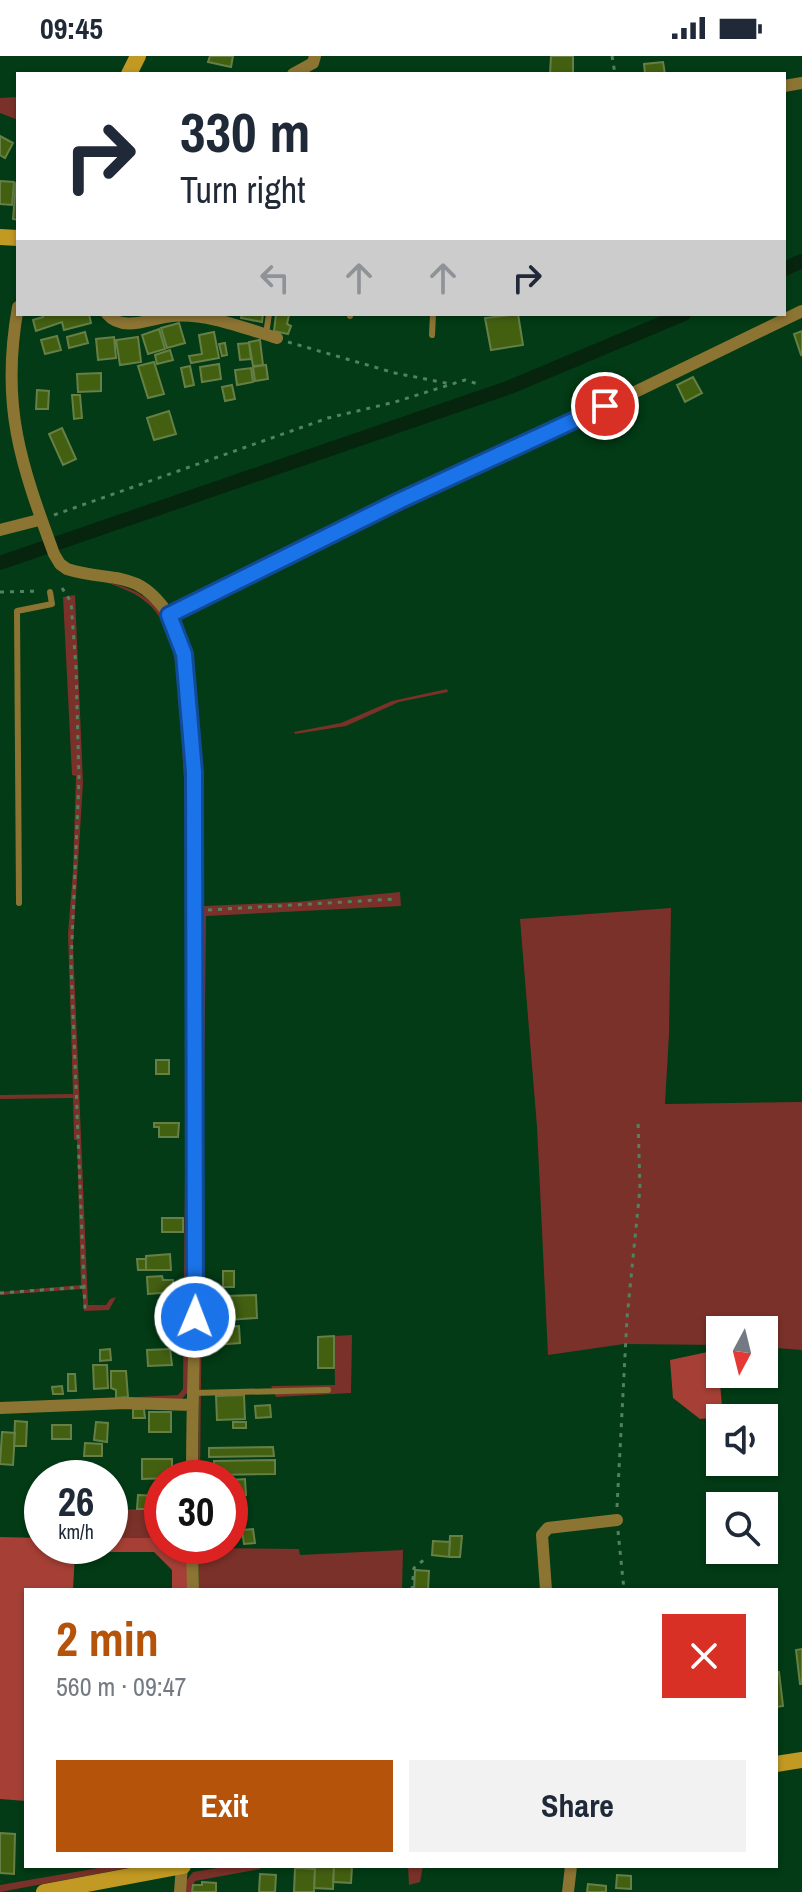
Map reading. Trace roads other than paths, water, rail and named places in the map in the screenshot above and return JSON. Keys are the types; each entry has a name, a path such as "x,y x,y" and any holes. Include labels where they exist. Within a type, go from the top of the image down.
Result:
{"main road":[{"path":"778,1764 802,1760"},
{"path":"44,1892 172,1868"}],"street":[{"path":"297,72 313,63 315,56"},
{"path":"169,615 399,501 802,311"},
{"path":"16,313 5,344 5,421 10,445 54,554 67,569 117,577 153,595 169,615 184,654 191,715 196,855 192,1460"},
{"path":"109,316 122,324 174,316 197,317 271,336"},
{"path":"0,530 39,520"},
{"path":"0,1408 192,1399"},
{"path":"546,1588 542,1535 548,1528 617,1520"},
{"path":"192,1564 193,1588"},
{"path":"180,1892 183,1868"},
{"path":"568,1892 571,1868"}],"lane":[{"path":"269,316 271,336"},
{"path":"432,335 433,316"},
{"path":"19,903 17,611 52,604 50,592"},
{"path":"192,1399 328,1390"}],"waterway":[{"path":"786,268 802,261"},
{"path":"0,563 510,387 679,316"}]}
